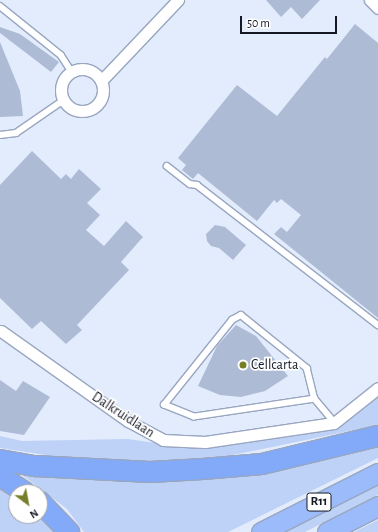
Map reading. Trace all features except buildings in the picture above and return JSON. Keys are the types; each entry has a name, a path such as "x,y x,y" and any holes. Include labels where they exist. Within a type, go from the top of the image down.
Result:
{"highway":[{"path":"0,460 35,466 150,472 203,469 262,464 378,436"},
{"name":"R11","path":"261,532 378,473"},
{"path":"0,476 12,484"},
{"name":"R11","path":"327,532 378,506"},
{"path":"48,510 69,532"}],"street":[{"path":"101,81 178,0"},
{"path":"370,0 378,8"},
{"path":"88,70 101,81 103,90 101,100 94,107 85,111 76,110 64,100 61,88 65,78 72,72 88,70"},
{"name":"Dalkruidlaan","path":"1,331 128,420 163,440 205,442 334,423"},
{"path":"334,423 378,388"}],"lane":[{"path":"0,6 61,55 72,72"},
{"path":"0,135 16,133 64,100"},
{"path":"167,166 190,184 198,185 378,325"},
{"path":"314,399 194,417 164,405 232,320 241,315 307,368 314,399 334,423"}],"shaded area":[{"path":"378,397 378,425 228,456 192,461 141,462 79,460 0,448 0,436 22,441 128,439 169,445 342,422 355,416"},
{"path":"378,444 378,458 228,532 84,532 67,509 48,495 48,484 34,484 18,472 116,480"},
{"path":"378,483 378,495 305,532 283,532"},
{"path":"0,486 8,491 8,524 48,524 48,522 61,532 0,532"},
{"path":"378,520 378,532 354,532"}],"place":[{"name":"Cellcarta","path":"243,365"}]}
